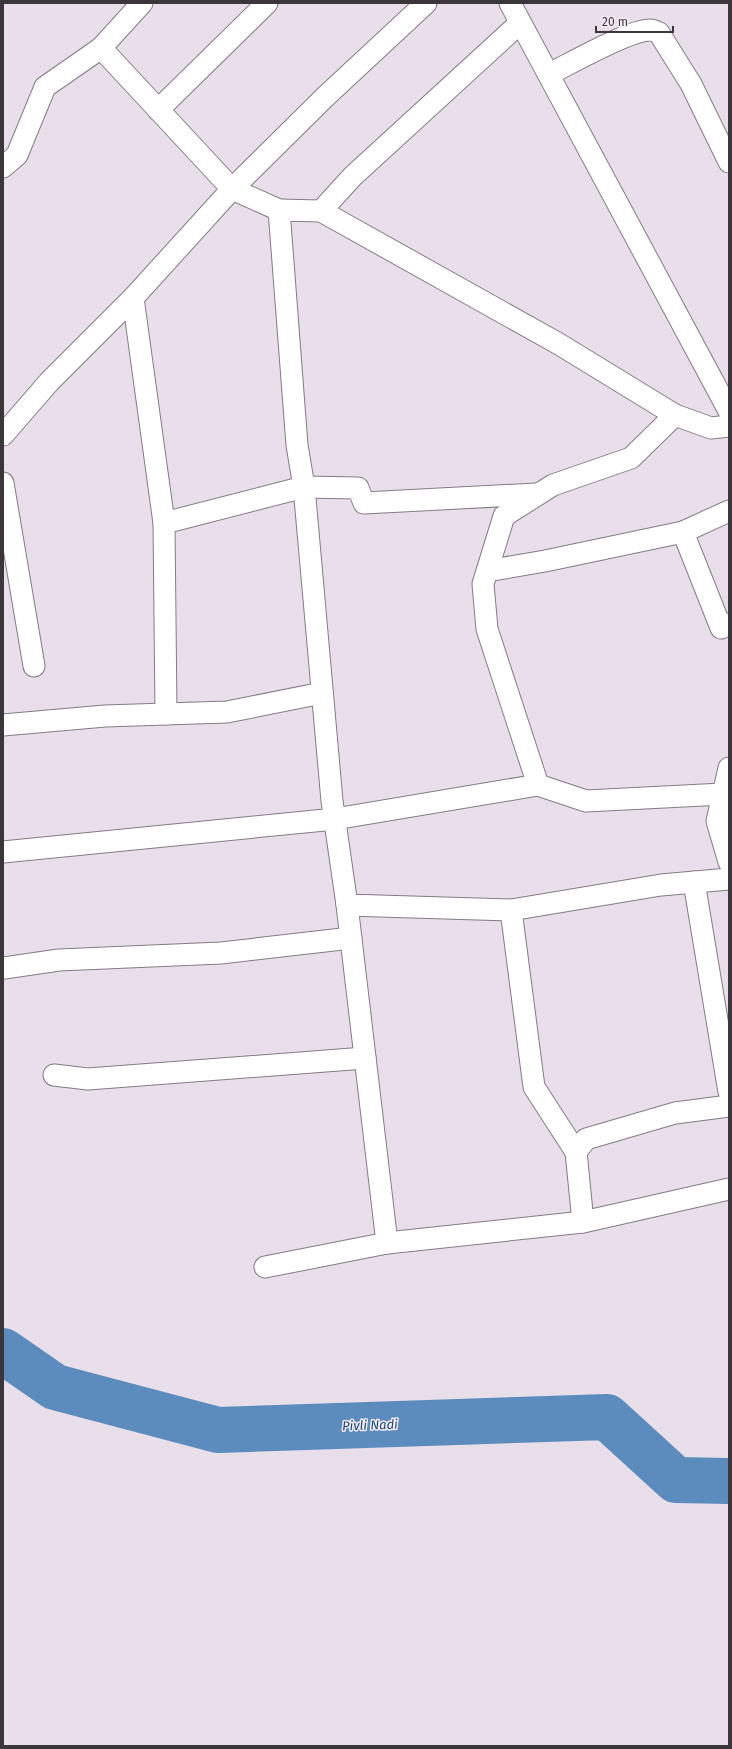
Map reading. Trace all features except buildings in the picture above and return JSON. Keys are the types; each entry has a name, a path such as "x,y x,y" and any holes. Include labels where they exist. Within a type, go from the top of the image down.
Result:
{"street":[{"path":"3,167 17,154 45,87 101,48 142,3"},
{"path":"158,110 267,3"},
{"path":"3,435 49,382 133,298 232,189 325,97 426,3"},
{"path":"510,3 729,411"},
{"path":"321,211 353,176 520,23"},
{"path":"549,74 633,34 651,30 659,33 691,84 729,162"},
{"path":"101,48 232,189 279,210 321,211 559,344 675,415 711,428 729,426"},
{"path":"279,210 297,445 304,487 322,693 335,819 347,905 387,1243"},
{"path":"133,298 164,523 166,714"},
{"path":"538,785 487,629 483,584 504,516 553,485 631,458 675,415"},
{"path":"3,483 34,666"},
{"path":"164,523 304,487 358,488 364,503 539,494"},
{"path":"487,570 545,561 682,532 729,511"},
{"path":"682,532 721,628 729,624"},
{"path":"3,725 106,716 227,712 322,693"},
{"path":"729,768 717,821 729,862"},
{"path":"3,852 335,819 538,785 586,801 723,794"},
{"path":"347,905 511,910 661,885 729,879"},
{"path":"694,882 729,1092"},
{"path":"511,910 534,1087 576,1152 583,1222"},
{"path":"4,968 59,960 221,953 351,938"},
{"path":"54,1075 88,1079 365,1058"},
{"path":"576,1152 586,1139 675,1113 729,1106"},
{"path":"265,1267 387,1243 583,1222 729,1189"}],"waterway":[{"name":"Pivli Nadi","path":"3,1351 55,1387 218,1430 607,1417 676,1480 729,1481"}]}
